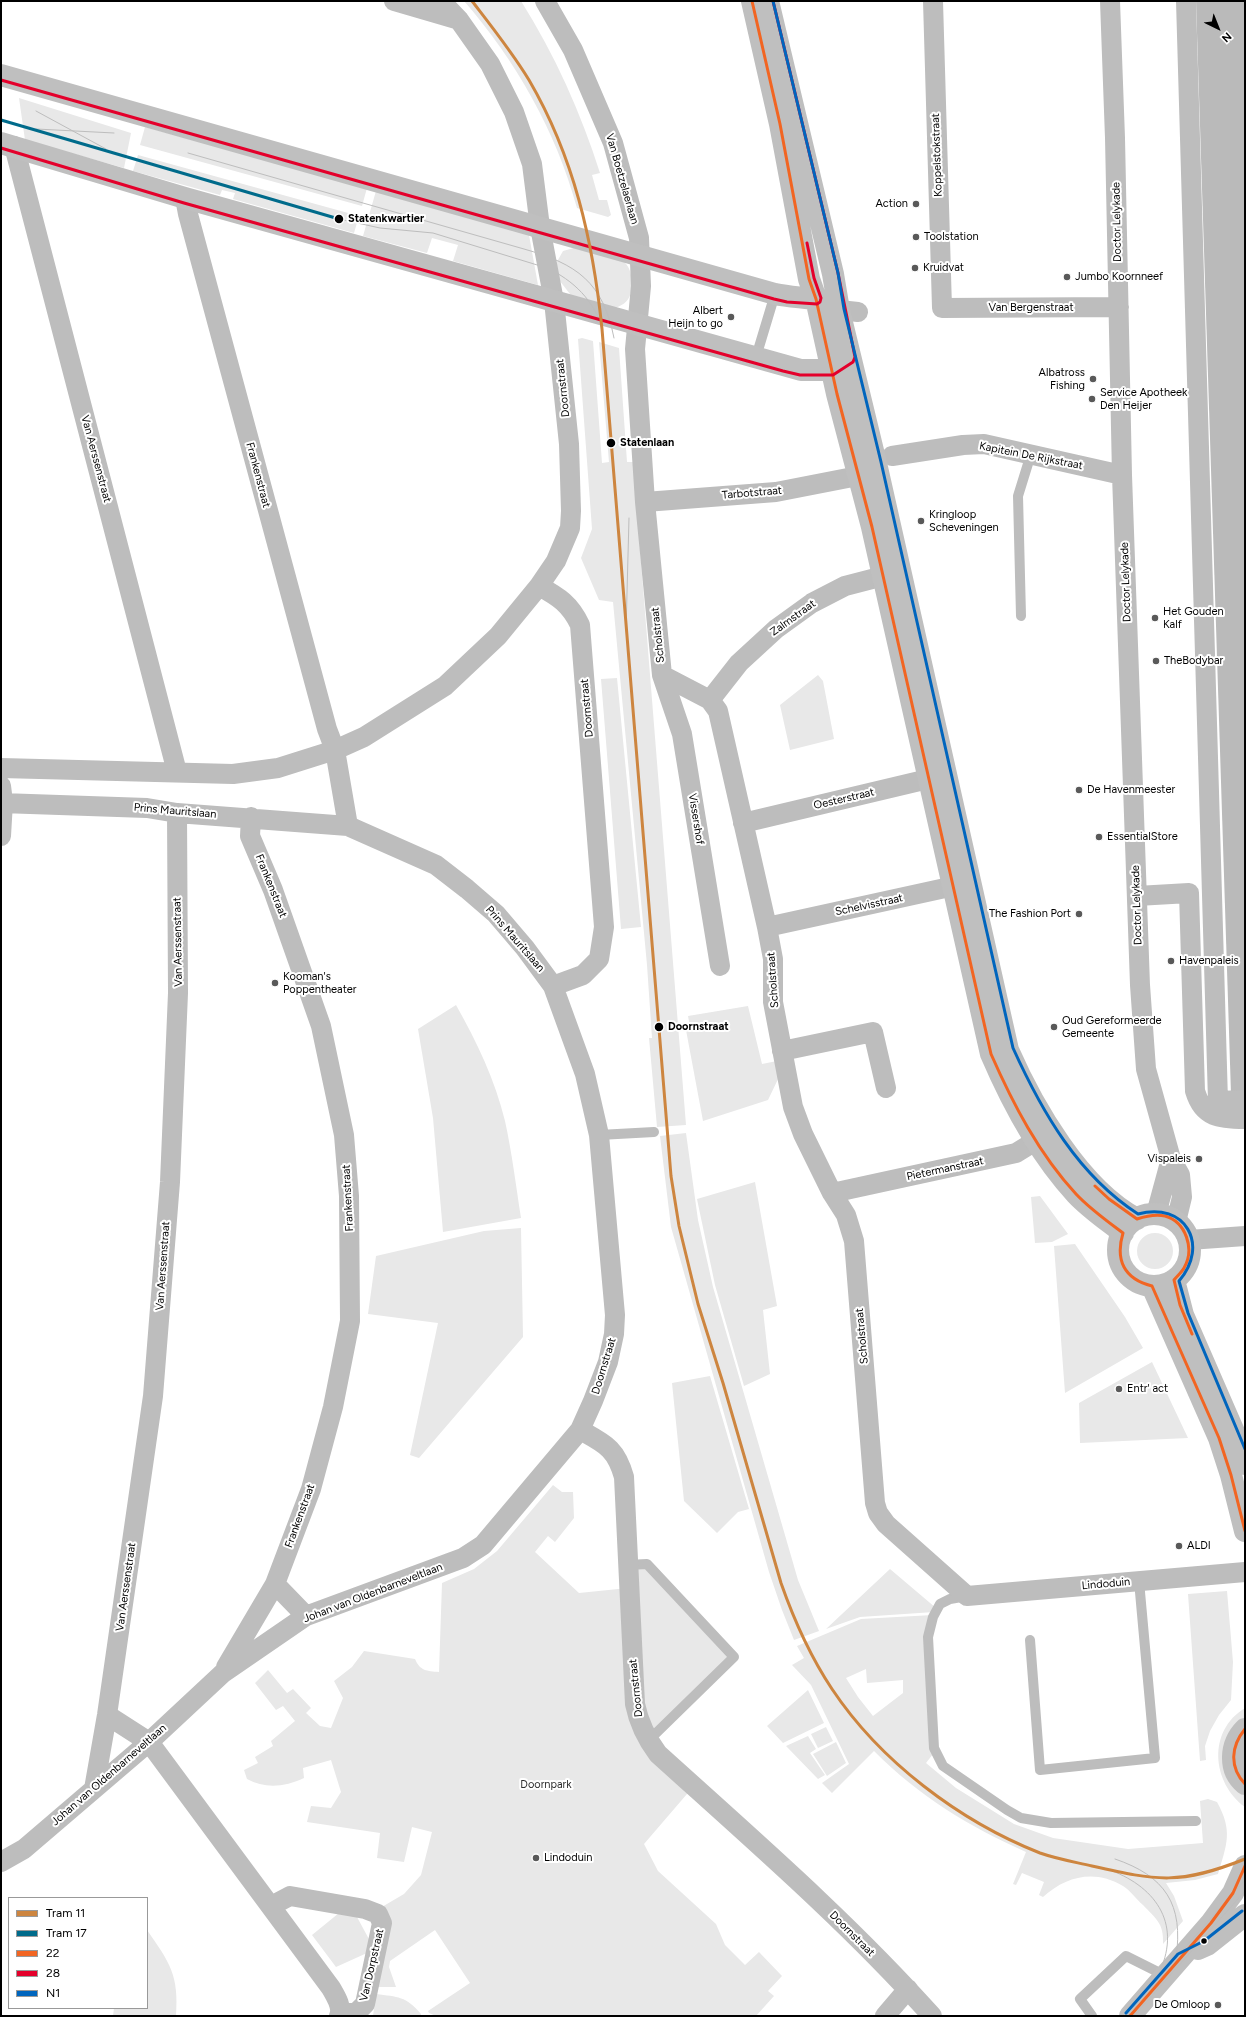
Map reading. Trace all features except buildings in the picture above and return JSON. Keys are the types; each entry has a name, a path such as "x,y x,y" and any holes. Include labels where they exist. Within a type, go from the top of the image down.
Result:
{"main road":[{"path":"752,1 780,124 809,279 816,299 832,370 851,477 891,574"},
{"path":"768,1 833,274 848,311 850,358 891,574 962,884 991,1054 1002,1081 1044,1136 1065,1182 1078,1196 1139,1222 1176,1222 1185,1232 1189,1240 1189,1258 1184,1270 1174,1280 1162,1285 1152,1286 1134,1280 1122,1266 1119,1253 1139,1222"},
{"path":"1,75 775,294 788,297 816,299 848,311"},
{"path":"7,145 555,311 636,324 801,370 832,370 850,358"},
{"path":"1174,1280 1183,1315 1234,1432 1245,1464"},
{"path":"1152,1286 1219,1438 1231,1475 1245,1531"},
{"path":"1245,1729 1238,1738 1232,1756 1237,1774 1245,1784"},
{"path":"1130,2016 1181,1958 1239,1901 1245,1866"},
{"path":"1181,1958 1207,1945 1245,1916"}],"street":[{"path":"394,1 459,20"},
{"path":"441,1 459,20 490,64 514,112 532,164 540,227"},
{"name":"Van Boetzelaerlaan","path":"545,1 573,50 613,143 637,229 641,286 636,324"},
{"name":"Koppelstokstraat","path":"933,1 942,308"},
{"name":"Doctor Lelykade","path":"1110,1 1119,307 1122,475 1140,993 1146,1069 1171,1159 1180,1175 1182,1188 1176,1222"},
{"path":"1186,1 1201,892 1195,1091 1203,1108 1210,1114 1226,1119 1245,1119"},
{"name":"Van Aerssenstraat","path":"7,145 177,772"},
{"name":"Frankenstraat","path":"185,198 188,214 326,729 335,750"},
{"name":"Doornstraat","path":"540,227 555,311 569,444 572,512 570,528 565,542 556,561 539,586 557,597 573,610 580,625 604,927 599,959 583,975 553,986 585,1074 599,1135 615,1315 614,1334 608,1362 580,1430 606,1444 620,1461 624,1477 627,1565 635,1704 639,1722 648,1741 658,1754 780,1863 908,1989 932,2016"},
{"name":"Van Bergenstraat","path":"942,308 1119,307"},
{"name":"Scholstraat","path":"636,324 635,349 645,502 662,676 710,700 718,711 767,927 773,959 773,1002 793,1107 803,1134 832,1193 846,1216 854,1241 875,1504 878,1513 886,1524 968,1596"},
{"name":"Kapitein De Rijkstraat","path":"892,456 977,444 1028,453 1122,475"},
{"name":"Tarbotstraat","path":"645,502 776,492 851,477"},
{"name":"Zalmstraat","path":"710,700 739,663 776,629 812,603 845,586 891,574"},
{"path":"1,768 220,774 278,768 335,750 370,733 445,686 498,636 539,586"},
{"name":"Vissershof","path":"662,676 682,734 720,966"},
{"path":"335,750 348,826"},
{"name":"Oesterstraat","path":"743,823 937,777"},
{"path":"1,836 2,797"},
{"name":"Prins Mauritslaan","path":"2,797 348,826 436,865 467,888 501,920 525,948 553,986"},
{"name":"Van Aerssenstraat","path":"94,1789 107,1716 153,1396 170,1182 178,993 177,812"},
{"name":"Frankenstraat","path":"222,1673 275,1584 311,1489 333,1407 350,1321 349,1196 344,1134 321,1026 273,890 250,836 251,817"},
{"name":"Schelvisstraat","path":"767,927 962,884"},
{"path":"1136,896 1201,892"},
{"path":"1201,892 1218,1101 1245,1100"},
{"path":"782,1051 873,1032 886,1088"},
{"name":"Pietermanstraat","path":"832,1193 1016,1154 1044,1136"},
{"path":"1139,1222 1171,1159"},
{"path":"1189,1240 1245,1236"},
{"name":"Johan van Oldenbarneveltlaan","path":"1,1862 24,1849 149,1742 222,1673 306,1616 463,1558 483,1545 580,1430"},
{"name":"Lindoduin","path":"968,1596 1245,1572"},
{"path":"275,1584 306,1616"},
{"path":"107,1716 149,1742"},
{"name":"Van Dorpstraat","path":"149,1742 330,1988 337,1998 340,2014 356,2013 365,2004 382,1923 378,1914 365,1909 290,1896 271,1906"},
{"path":"885,2016 908,1989"}],"lane":[{"path":"756,357 775,294"},
{"path":"1021,616 1018,496 1028,453"},
{"path":"599,1135 654,1132"},
{"path":"627,1565 647,1564 734,1657 648,1741"},
{"path":"1030,1640 1040,1770 1154,1758 1140,1581"},
{"path":"968,1596 950,1599 940,1604 933,1618 928,1637 934,1748 943,1766 1007,1810 1021,1818 1034,1821 1051,1823 1196,1821"},
{"path":"1092,2016 1080,1999 1126,1956 1166,1976"}],"green space":[{"path":"464,1 521,1 556,63 576,106 600,173 592,175 599,200 607,200 611,215 608,217 577,208 558,152 546,124 532,98 501,48"},
{"path":"19,98 131,133 124,168 25,140"},
{"path":"145,127 367,188 362,206 140,145"},
{"path":"138,155 359,216 354,233 233,199 235,193 222,190 220,195 133,171"},
{"path":"376,191 529,235 538,285 453,261 458,245 432,238 427,253 363,236"},
{"path":"581,246 611,254 625,263 630,270 632,279 631,291 628,300 624,304 615,308 573,298 553,272 554,267 563,251"},
{"path":"582,338 593,341 602,463 609,462 599,342 619,348 627,462 633,462 686,1125 657,1127 649,1038 652,1038 647,965 613,602 599,600 581,558 592,529 578,339"},
{"path":"818,675 823,681 834,739 790,750 780,705"},
{"path":"617,678 641,927 621,929 601,679"},
{"path":"456,1005 485,1062 501,1106 510,1145 521,1218 443,1232 433,1118 418,1029"},
{"path":"748,1006 762,1064 777,1061 780,1075 768,1100 703,1121 686,1030 690,1027 688,1016"},
{"path":"686,1133 698,1220 713,1287 798,1580 819,1631 794,1640 769,1572 671,1227 660,1136"},
{"path":"755,1182 777,1306 763,1310 770,1374 744,1386 715,1285 697,1199"},
{"path":"1040,1196 1068,1234 1052,1242 1035,1243 1031,1197"},
{"path":"521,1228 523,1337 419,1458 410,1455 438,1323 368,1314 376,1256 484,1231"},
{"path":"1159,1233 1168,1238 1172,1244 1172,1258 1168,1264 1159,1269 1151,1269 1142,1264 1138,1258 1137,1247 1142,1238 1148,1234"},
{"path":"1075,1244 1125,1317 1143,1348 1065,1393 1054,1246"},
{"path":"1152,1362 1188,1438 1080,1443 1079,1403"},
{"path":"710,1376 749,1509 738,1512 717,1533 684,1501 672,1383"},
{"name":"Doornpark","path":"553,1485 562,1492 573,1492 574,1518 555,1542 548,1536 535,1552 579,1593 628,1588 627,1565 647,1564 734,1657 648,1741 693,1787 644,1844 658,1871 716,1924 725,1945 745,1965 759,1952 782,1976 768,1991 774,1996 756,2016 436,2016 428,2011 470,1983 435,1930 390,1961 389,1967 396,1987 370,1987 375,1911 404,1894 421,1875 432,1832 412,1827 404,1862 377,1858 380,1833 307,1822 311,1806 331,1808 341,1792 331,1760 303,1768 304,1778 282,1785 275,1786 261,1784 247,1779 244,1770 258,1763 255,1757 273,1746 271,1741 295,1721 283,1706 276,1710 255,1683 268,1670 287,1693 293,1689 311,1708 306,1713 320,1726 331,1728 343,1698 334,1681 352,1667 364,1651 415,1659 419,1666 424,1670 439,1672 442,1583 474,1569 497,1551"},
{"path":"890,1569 936,1608 934,1612 860,1617 826,1629"},
{"path":"1227,1591 1233,1662 1231,1700 1219,1715 1210,1731 1205,1746 1206,1760 1200,1761 1188,1594"},
{"path":"933,1615 933,1754 926,1763 956,1788 1014,1824 1053,1838 1128,1849 1203,1843 1200,1801 1208,1799 1217,1802 1222,1812 1227,1830 1226,1846 1218,1874 1195,1880 1166,1883 1174,1896 1183,1921 1163,1944 1161,1926 1155,1918 1129,1890 1112,1881 1091,1876 1081,1877 1061,1884 1043,1897 1039,1895 1044,1882 1022,1873 1016,1885 1013,1884 1026,1852 984,1832 946,1809 909,1783 874,1751 832,1793 822,1783 849,1764 811,1685 792,1665 804,1658 797,1646 861,1619","holes":["866,1669 867,1683 903,1680 903,1693 873,1716 858,1697 846,1678"]},
{"path":"808,1690 824,1723 783,1743 767,1726"},
{"path":"1245,1708 1243,1792 1245,1796 1245,1807 1234,1797 1226,1785 1220,1771 1218,1757 1224,1730 1233,1718"},
{"path":"826,1727 833,1741 818,1748 811,1734"},
{"path":"808,1736 816,1749 810,1753 825,1775 818,1779 786,1746"},
{"path":"836,1742 846,1763 827,1776 813,1754"},
{"path":"339,1913 357,1917 370,1941 367,1953 336,1967 312,1935"},
{"path":"148,1931 167,1961 174,1979 177,2002 176,2016 113,2016 114,2009 148,2009"},
{"path":"376,1994 401,1998 416,2008 421,2016 373,2016"}],"shaded area":[{"path":"1196,1 1245,1 1245,1093 1231,1094"}],"tram line":[{"name":"11","path":"472,1 516,60 545,109 570,169 587,232 602,329 671,1176 679,1226 698,1304 723,1383 781,1583 791,1611 803,1638 832,1689 851,1715 873,1740 924,1786 951,1806 980,1824 1010,1840 1046,1855 1135,1875 1169,1878 1185,1877 1203,1873 1245,1859"},
{"path":"36,111 106,149"},
{"name":"17","path":"1,120 339,219"},
{"path":"36,129 114,133"},
{"path":"188,153 524,249 559,261 585,278 595,289 603,303 614,338"},
{"path":"339,219 380,228 433,233 547,268 566,279 582,292 594,309 602,329"},
{"path":"626,631 629,518"},
{"path":"1115,1859 1147,1874 1167,1895 1173,1907 1177,1922 1178,1939 1176,1958"},
{"path":"1107,1869 1124,1876 1138,1885 1150,1895 1159,1908 1165,1921 1168,1937 1166,1953 1160,1971"},
{"path":"1124,2016 1245,1880"},
{"path":"1134,2016 1245,1891"}],"transit line":[{"name":"22","path":"752,1 780,124 809,279 816,299 837,394 872,527 991,1054 1018,1110 1050,1162 1081,1199 1123,1233 1120,1252 1124,1267 1135,1279 1152,1286 1219,1438 1231,1475 1245,1531"},
{"name":"28","path":"1,148 184,203 783,371 800,375 833,375 853,362 855,357 838,273 773,1"},
{"name":"N1","path":"773,1 838,273 844,309 881,462 1013,1048 1049,1118 1064,1140 1097,1181 1138,1214 1155,1212 1169,1214 1180,1220 1188,1229 1192,1241 1192,1254 1188,1267 1179,1281 1188,1313 1245,1449"},
{"name":"28","path":"1,80 774,299 787,302 817,304 820,302 821,298 814,278 807,243"},
{"name":"22","path":"1095,1186 1109,1199 1137,1219 1158,1215 1165,1216 1172,1219 1183,1230 1189,1253 1183,1270 1174,1280 1180,1305 1192,1334"},
{"name":"22","path":"1245,1729 1237,1742 1234,1756 1236,1771 1245,1784"},
{"name":"22","path":"1130,2016 1211,1923 1233,1893 1245,1866"},
{"name":"N1","path":"1126,2013 1178,1954 1204,1941 1242,1911"}],"place":[{"name":"Action","path":"916,204"},
{"name":"Statenkwartier","path":"339,219"},
{"name":"Toolstation","path":"916,237"},
{"name":"Kruidvat","path":"915,268"},
{"name":"Jumbo Koornneef","path":"1067,277"},
{"name":"Albert Heijn to go","path":"731,317"},
{"name":"Albatross Fishing","path":"1093,379"},
{"name":"Service Apotheek Den Heijer","path":"1092,399"},
{"name":"Statenlaan","path":"611,443"},
{"name":"Kringloop Scheveningen","path":"921,521"},
{"name":"Het Gouden Kalf","path":"1155,618"},
{"name":"TheBodybar","path":"1156,661"},
{"name":"De Havenmeester","path":"1079,790"},
{"name":"EssentialStore","path":"1099,837"},
{"name":"The Fashion Port","path":"1079,914"},
{"name":"Havenpaleis","path":"1171,961"},
{"name":"Kooman's Poppentheater","path":"275,983"},
{"name":"Doornstraat","path":"659,1027"},
{"name":"Oud Gereformeerde Gemeente","path":"1054,1027"},
{"name":"Vispaleis","path":"1199,1159"},
{"name":"Entr' act","path":"1119,1389"},
{"name":"ALDI","path":"1179,1546"},
{"name":"Lindoduin","path":"536,1858"},
{"name":"De Omloop","path":"1218,2005"}]}
